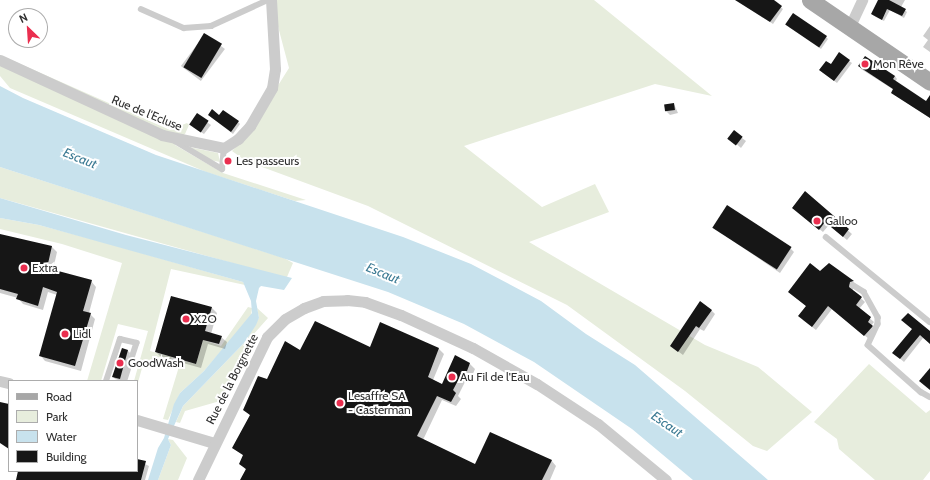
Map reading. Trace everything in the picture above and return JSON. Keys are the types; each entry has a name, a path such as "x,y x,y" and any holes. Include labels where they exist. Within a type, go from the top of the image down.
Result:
{"main road":[{"path":"810,0 930,82"}],"street":[{"path":"224,148 238,139 250,126 272,88 275,69 270,0"},
{"path":"850,26 862,0"},
{"name":"Rue de l'Ecluse","path":"0,60 90,104 173,139 224,148"},
{"name":"Rue de la Borgnette","path":"198,480 214,443 267,337 285,319 323,301 347,300 365,302 401,315 473,348 537,384 598,424 666,480"},
{"path":"138,420 214,443"}],"lane":[{"path":"141,9 184,28 211,26 270,0"},
{"path":"173,139 222,169 224,148"},
{"path":"826,237 930,322"},
{"path":"853,285 864,292 878,317 878,324 866,343 921,392 930,396"},
{"path":"106,380 120,339 137,343 125,380"}],"green space":[{"path":"271,0 594,0 712,96 655,84 464,146 542,207 595,184 609,212 529,242 705,345 758,367 812,412 767,451 753,446 685,391 567,305 368,206 246,161 232,151 247,135 289,68"},
{"path":"0,55 170,130 187,123 189,125 185,134 175,141 175,145 223,173 306,200 295,201 206,172 10,88 0,76"},
{"path":"189,147 218,153 220,162 210,160"},
{"path":"0,167 284,258 293,263 287,277 282,277 0,198"},
{"path":"0,218 39,225 243,282 245,285 171,269 150,351 172,357 168,369 144,361 138,382 138,380 134,380 148,331 118,324 101,380 87,380 122,263 62,244 0,229"},
{"path":"248,307 252,308 251,316 204,371 180,393 168,420 163,419 181,360 196,364 203,340 221,346"},
{"path":"257,308 268,318 253,335 220,401 185,411 180,423 176,422 183,406 245,342 259,318"},
{"path":"869,364 926,413 930,410 930,471 923,480 875,480 839,449 837,439 814,422"},
{"path":"168,439 173,440 187,458 178,480 158,480 171,445"}],"water":[{"name":"Escaut","path":"0,86 23,98 156,155 403,237 471,264 541,301 586,334 635,365 768,480 693,480 632,429 534,362 464,324 388,292 0,167"},
{"path":"0,198 126,235 292,278 284,290 261,286 259,288 256,301 259,318 256,325 245,342 183,406 168,439 171,445 158,480 148,480 158,448 164,438 174,404 180,393 204,371 252,313 251,301 243,282 39,225 0,218"}],"building":[{"path":"735,0 774,0 782,6 770,22"},
{"path":"878,0 889,0 906,9 902,16 887,9 882,20 871,14"},
{"path":"793,13 827,36 819,48 785,25"},
{"path":"204,33 222,44 201,78 183,67"},
{"path":"839,52 850,60 834,81 819,70 826,61 831,64"},
{"path":"865,56 895,76 893,79 926,101 930,95 930,118 891,93 893,89 858,66"},
{"path":"674,103 675,110 665,111 664,104"},
{"path":"212,109 219,115 223,110 239,121 231,132 208,115"},
{"path":"197,113 209,121 201,132 189,125"},
{"path":"734,130 743,137 736,145 727,139"},
{"path":"805,191 849,229 843,237 825,222 819,230 792,208"},
{"path":"727,205 792,247 777,270 712,228"},
{"path":"0,234 52,246 47,268 92,280 83,311 91,313 75,366 39,356 57,292 43,287 38,306 16,299 18,294 0,289"},
{"path":"810,263 820,271 829,263 854,281 850,282 849,287 862,297 856,305 871,317 868,322 873,326 864,336 828,306 812,327 798,316 806,306 788,292"},
{"name":"X2O","path":"171,296 212,307 205,331 222,336 219,344 203,340 196,364 155,352"},
{"path":"700,301 712,310 699,328 696,326 678,352 670,346"},
{"path":"908,313 930,331 930,344 920,335 900,359 892,353 912,329 901,320"},
{"name":"Lesaffre SA - Casterman","path":"315,321 370,347 380,322 439,348 428,377 442,384 455,355 470,363 467,371 463,371 453,390 456,393 451,402 437,396 417,436 475,464 490,432 552,460 542,480 240,480 246,469 239,464 243,455 232,448 250,415 243,410 258,376 267,379 285,341 300,350"},
{"name":"GoodWash","path":"122,348 128,350 120,379 112,377"},
{"path":"930,368 930,390 919,381"},
{"path":"0,402 8,404 8,448 0,443"},
{"path":"138,459 146,461 141,480 16,480 18,472 138,472"}],"place":[{"name":"Mon Rêve","path":"865,64"},
{"name":"Les passeurs","path":"228,161"},
{"name":"Galloo","path":"817,221"},
{"name":"Extra","path":"24,268"},
{"name":"X2O","path":"186,319"},
{"name":"Lidl","path":"65,334"},
{"name":"GoodWash","path":"120,363"},
{"name":"Au Fil de l'Eau","path":"452,377"},
{"name":"Lesaffre SA - Casterman","path":"340,403"}]}
